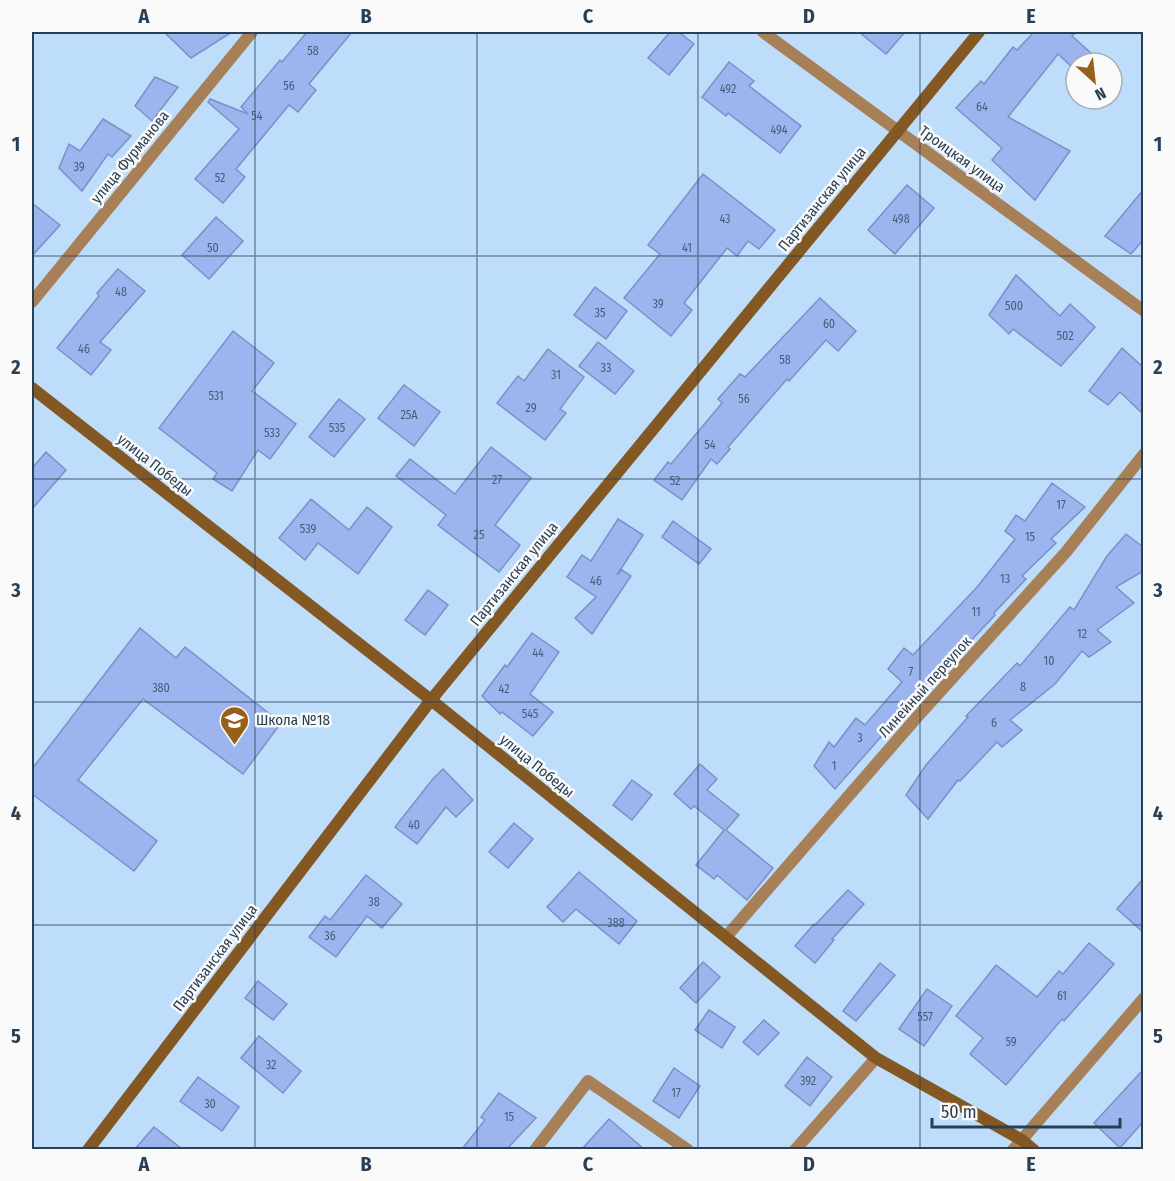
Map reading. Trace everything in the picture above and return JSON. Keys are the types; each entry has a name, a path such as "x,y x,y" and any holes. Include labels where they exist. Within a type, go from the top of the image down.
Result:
{"street":[{"name":"улица Фурманова","path":"32,302 252,32"},
{"name":"Троицкая улица","path":"763,32 1143,310"},
{"name":"Партизанская улица","path":"88,1149 431,700 979,32"},
{"name":"улица Победы","path":"32,388 431,700 876,1058 1017,1145 1034,1149"},
{"name":"Линейный переулок","path":"726,937 918,716 1066,552 1143,454"},
{"path":"1017,1145 1143,998"},
{"path":"795,1149 876,1058"},
{"path":"535,1149 588,1081 688,1149"}],"building":[{"path":"164,32 232,32 191,58"},
{"path":"307,32 352,32 309,84 316,90 298,112 289,105 236,169 245,177 223,203 195,179 239,129 208,102 210,99 248,114 241,107"},
{"path":"670,32 679,32 694,44 669,75 648,58"},
{"path":"859,32 905,32 886,54"},
{"path":"1034,32 1076,32 1072,36 1089,51 1064,51 1064,60 1058,54 1008,117 1070,151 1035,200 992,160 1002,148 956,108 981,81 984,84 1013,47 1017,50"},
{"path":"729,62 754,81 749,86 801,126 780,153 728,113 726,116 702,97"},
{"path":"155,77 178,87 152,121 135,106"},
{"path":"103,119 131,136 112,157 108,154 82,191 59,168 69,144 80,151"},
{"path":"703,174 775,230 759,249 748,241 737,256 727,248 684,303 692,310 671,336 624,298 660,254 648,245"},
{"path":"907,185 934,208 895,254 868,230"},
{"path":"1143,190 1143,240 1131,254 1105,236"},
{"path":"32,203 60,225 32,256"},
{"path":"216,217 243,241 209,279 182,255"},
{"path":"118,269 145,291 100,342 111,350 91,375 57,348 99,296 97,293"},
{"path":"1016,275 1060,316 1070,304 1095,327 1061,366 1013,329 1009,334 989,315"},
{"path":"595,287 627,311 606,339 574,315"},
{"path":"820,298 856,331 838,351 826,340 789,381 787,379 728,447 730,449 717,464 711,459 682,500 654,480 668,462 671,464 722,403 718,399 740,374 745,377"},
{"path":"233,331 274,363 252,391 296,424 270,459 258,450 232,491 213,479 217,473 159,428"},
{"path":"598,342 634,371 615,394 579,366"},
{"path":"1122,348 1143,367 1143,414 1120,392 1108,405 1089,391"},
{"path":"548,349 584,377 560,409 566,413 545,440 497,403 518,376 524,381"},
{"path":"404,385 440,412 414,446 378,418"},
{"path":"339,399 365,419 334,457 309,437"},
{"path":"491,447 531,478 495,525 520,545 499,572 438,525 446,515 396,476 410,459 455,494"},
{"path":"46,452 66,470 32,509 32,468"},
{"path":"1052,483 1085,507 1051,539 1056,543 1022,576 1026,579 994,613 995,615 947,666 943,663 897,722 895,721 835,789 814,766 829,742 834,747 856,718 865,725 902,682 888,669 904,648 913,655 978,586 1015,539 1005,531 1016,515 1025,521"},
{"path":"311,499 349,530 367,507 392,527 358,574 318,543 305,560 279,538"},
{"path":"618,519 643,535 617,575 622,570 631,576 592,634 575,618 596,597 567,577 582,555 591,561"},
{"path":"673,521 711,549 699,564 662,537"},
{"path":"1126,534 1143,547 1143,571 1116,587 1134,603 1097,630 1111,642 1089,657 1082,651 1055,684 1010,720 1022,730 1002,747 997,742 960,781 958,780 928,819 906,795 926,765 968,717 966,716 1017,663 1020,666 1070,607 1074,610 1107,556"},
{"path":"428,590 448,605 425,635 405,620"},
{"name":"Школа №18","path":"140,628 176,658 185,647 281,723 243,774 143,699 78,780 157,841 134,871 32,794 32,769"},
{"path":"532,633 559,652 530,694 553,712 533,736 502,712 500,714 482,696"},
{"path":"700,764 717,779 707,790 739,815 726,830 773,868 747,900 717,875 714,879 696,865 724,830 694,806 691,809 674,794"},
{"path":"443,769 473,800 456,817 446,807 417,844 395,827"},
{"path":"632,780 652,795 632,820 613,805"},
{"path":"514,823 533,839 508,868 489,852"},
{"path":"579,872 637,921 619,944 576,909 563,922 547,907"},
{"path":"366,875 402,904 382,928 367,916 336,957 309,937 325,916 330,920"},
{"path":"1143,879 1143,932 1117,909"},
{"path":"848,890 864,904 832,939 834,940 815,963 795,946"},
{"path":"1089,943 1114,964 1064,1021 1062,1019 1006,1085 970,1054 983,1038 956,1016 996,965 1037,997 1059,971 1063,974"},
{"path":"703,962 720,977 696,1003 680,988"},
{"path":"880,963 895,975 856,1021 843,1011"},
{"path":"258,981 287,1004 273,1020 245,998"},
{"path":"927,989 952,1006 924,1046 899,1029"},
{"path":"709,1010 735,1027 722,1048 695,1030"},
{"path":"764,1020 779,1033 758,1055 743,1042"},
{"path":"259,1036 301,1071 283,1093 241,1058"},
{"path":"807,1057 832,1077 810,1106 785,1086"},
{"path":"674,1068 700,1086 679,1118 653,1101"},
{"path":"1143,1070 1143,1122 1120,1148 1094,1123"},
{"path":"198,1077 239,1107 222,1131 180,1101"},
{"path":"499,1093 536,1118 507,1149 462,1149 485,1120 481,1117"},
{"path":"609,1119 644,1149 582,1149"},
{"path":"154,1127 182,1149 135,1149"}],"place":[{"name":"Школа №18","path":"235,746"}]}
